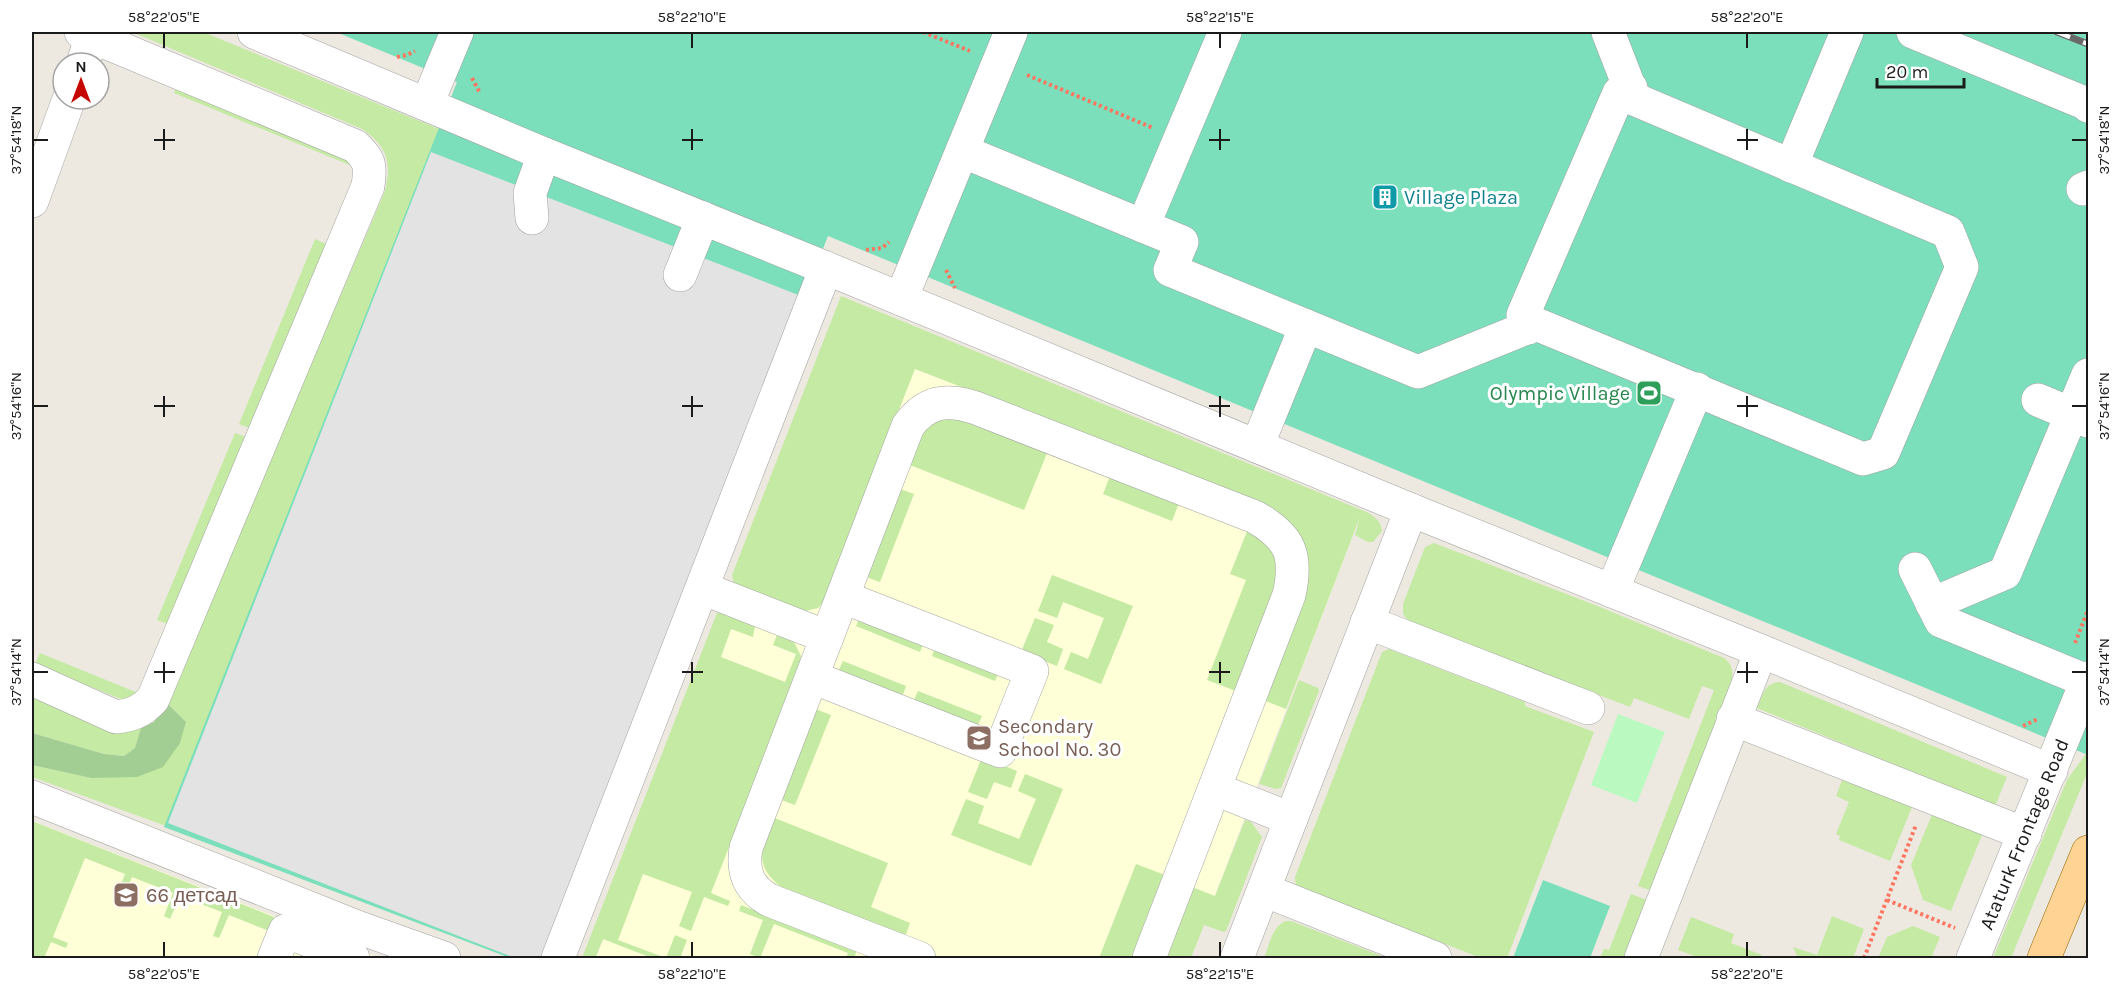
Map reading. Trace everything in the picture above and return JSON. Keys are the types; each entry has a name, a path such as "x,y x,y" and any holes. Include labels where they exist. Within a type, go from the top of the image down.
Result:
{"main road":[{"path":"2044,958 2088,852"}],"street":[{"path":"254,32 544,154 2051,771"},
{"path":"427,104 457,32"},
{"path":"901,299 1011,32"},
{"path":"1143,225 1225,32"},
{"path":"962,151 1182,242 1170,270 1418,372 1536,324 1863,459 1883,453 1962,267 1948,232 1634,99 1608,32"},
{"path":"1791,166 1847,32"},
{"path":"1912,32 2088,104 2088,106"},
{"path":"32,679 116,717 132,716 153,699 368,186 370,170 367,156 355,146 85,44"},
{"path":"1528,328 1523,315 1619,93 1630,88"},
{"path":"32,201 65,111"},
{"path":"532,218 530,193 544,154"},
{"path":"681,275 703,218"},
{"path":"558,958 826,268"},
{"path":"1257,446 1306,326"},
{"path":"1932,604 2006,573 2080,418 2088,375"},
{"path":"1612,591 1697,389"},
{"path":"2038,400 2080,418"},
{"path":"919,958 769,900 759,894 747,878 744,869 746,848 908,426 922,410 934,404 962,403 1255,517 1281,535 1287,544 1293,568 1292,585 1149,958"},
{"path":"1237,958 1411,510"},
{"path":"1915,569 1941,621 2088,679"},
{"path":"702,588 827,637"},
{"path":"812,677 1000,751 1032,671 843,597"},
{"path":"1367,622 1588,708"},
{"path":"1650,956 1733,719 1761,651"},
{"name":"Ataturk Frontage Road","path":"1973,958 2051,771 2075,733 2088,679"},
{"path":"1733,719 2025,834"},
{"path":"1215,789 1291,819"},
{"path":"32,797 357,927 444,958"},
{"path":"1264,890 1435,958"},
{"path":"274,958 285,931 353,958"}],"path":[{"path":"923,32 1154,128"},
{"path":"387,56 407,55 421,44"},
{"path":"472,68 472,78 482,96"},
{"path":"857,250 882,248 894,235"},
{"path":"1864,958 1928,796"},
{"path":"1887,900 1955,928"}],"shaded area":[{"path":"431,152 801,296 541,958 515,958 168,823"},
{"name":"Secondary School No. 30","path":"846,317 1360,517 1191,958 596,958"},
{"name":"66 детсад","path":"35,822 380,958 32,958 32,832"}],"green space":[{"path":"132,32 203,32 515,160 166,826 32,777 32,765 91,778 186,722 167,703 385,191 388,171 386,156 382,148 362,129"},
{"name":"Olympic Village","path":"336,32 2088,32 2088,755 828,236 542,958 510,958 164,827 457,82"},
{"path":"179,81 345,149 352,166 174,93"},
{"path":"315,239 326,244 249,428 239,424"},
{"path":"841,296 1364,511 1376,518 1382,531 1373,542 1368,542 1355,535 1360,517 1286,709 1263,700 1303,598 1257,502 915,369 823,603 818,608 805,611 734,584 732,575"},
{"path":"959,417 1048,451 1024,510 910,465 925,431 938,422"},
{"path":"235,433 246,437 168,624 157,620"},
{"path":"1110,476 1179,503 1172,521 1103,494"},
{"path":"900,489 914,494 880,582 866,577"},
{"path":"1248,529 1273,550 1279,575 1236,691 1207,680 1246,580 1230,574"},
{"path":"1434,543 1595,605 1727,660 1732,670 1732,680 1653,891 1638,886 1714,690 1702,686 1689,719 1634,698 1630,707 1409,622 1403,614 1403,604 1425,547"},
{"path":"1052,575 1133,606 1101,684 1064,669 1071,652 1088,659 1104,618 1063,602 1057,618 1038,611"},
{"path":"720,612 755,626 753,637 731,629 721,657 785,682 796,654 773,645 777,635 794,642 801,656 799,669 711,893 730,901 728,906 704,897 691,931 679,926 692,892 643,874 618,940 666,958 652,958 603,939 595,958 582,958 717,613"},
{"path":"861,615 925,640 920,652 856,626"},
{"path":"1035,618 1054,625 1047,642 1063,649 1057,666 1021,652"},
{"path":"936,645 1000,670 995,681 932,656"},
{"path":"1389,649 1525,702 1525,706 1594,732 1507,958 1481,958 1296,886 1295,877 1382,652"},
{"path":"40,653 138,693 126,700 121,699 35,664"},
{"path":"843,661 906,686 902,697 838,672"},
{"path":"1299,680 1318,688 1319,691 1281,788 1276,789 1259,784"},
{"path":"1780,682 2007,777 1995,806 1757,708 1767,687"},
{"path":"918,691 982,716 977,727 913,702"},
{"path":"32,695 121,731 141,728 135,748 124,756 104,754 32,733"},
{"path":"167,703 186,722 180,743 163,767 137,777 91,778 32,765 32,733 104,754 124,756 135,748 141,728 154,722"},
{"path":"815,709 831,715 795,805 779,799"},
{"path":"1618,714 1665,732 1637,803 1591,785"},
{"path":"2088,751 2088,771 2011,958 1993,958 2067,780"},
{"path":"982,757 1017,771 1011,788 994,782 987,799 968,792"},
{"path":"1845,773 1914,802 1890,861 1839,840 1840,836 1836,834 1849,802 1836,796"},
{"path":"1025,774 1063,789 1031,866 951,835 966,799 984,806 978,823 1019,839 1036,799 1018,791"},
{"path":"1934,810 1984,830 1951,911 1923,900 1911,865"},
{"path":"772,817 888,863 871,907 910,923 905,937 783,889 773,880 763,864 762,856"},
{"path":"1245,820 1251,822 1262,837 1226,931 1204,925 1191,958 1164,958 1192,887 1215,896"},
{"path":"32,821 274,917 269,931 229,915 219,938 213,936 222,912 180,896 170,919 164,916 173,893 132,877 122,900 116,897 125,874 85,858 53,937 68,943 66,948 51,942 44,958 32,958"},
{"path":"1136,864 1165,875 1132,958 1099,958"},
{"path":"1543,880 1610,906 1590,958 1513,958"},
{"path":"1631,894 1649,901 1626,958 1600,958 1604,949 1609,950"},
{"path":"741,905 857,950 854,958 846,958 848,953 774,924 760,958 750,954 763,920 739,911"},
{"path":"1832,916 1864,929 1853,958 1798,958 1793,947 1817,955"},
{"path":"1691,917 1734,934 1731,943 1762,955 1761,958 1700,958 1678,950"},
{"path":"1286,921 1387,958 1264,958 1274,932"},
{"path":"1913,926 1940,937 1931,958 1878,958 1887,937"},
{"path":"675,935 687,940 680,958 666,958"}],"railway":[{"path":"2057,32 2088,44"}],"place":[{"name":"Village Plaza","path":"1385,197"},
{"name":"Olympic Village","path":"1649,393"},
{"name":"Secondary School No. 30","path":"979,738"},
{"name":"66 детсад","path":"126,895"}]}
